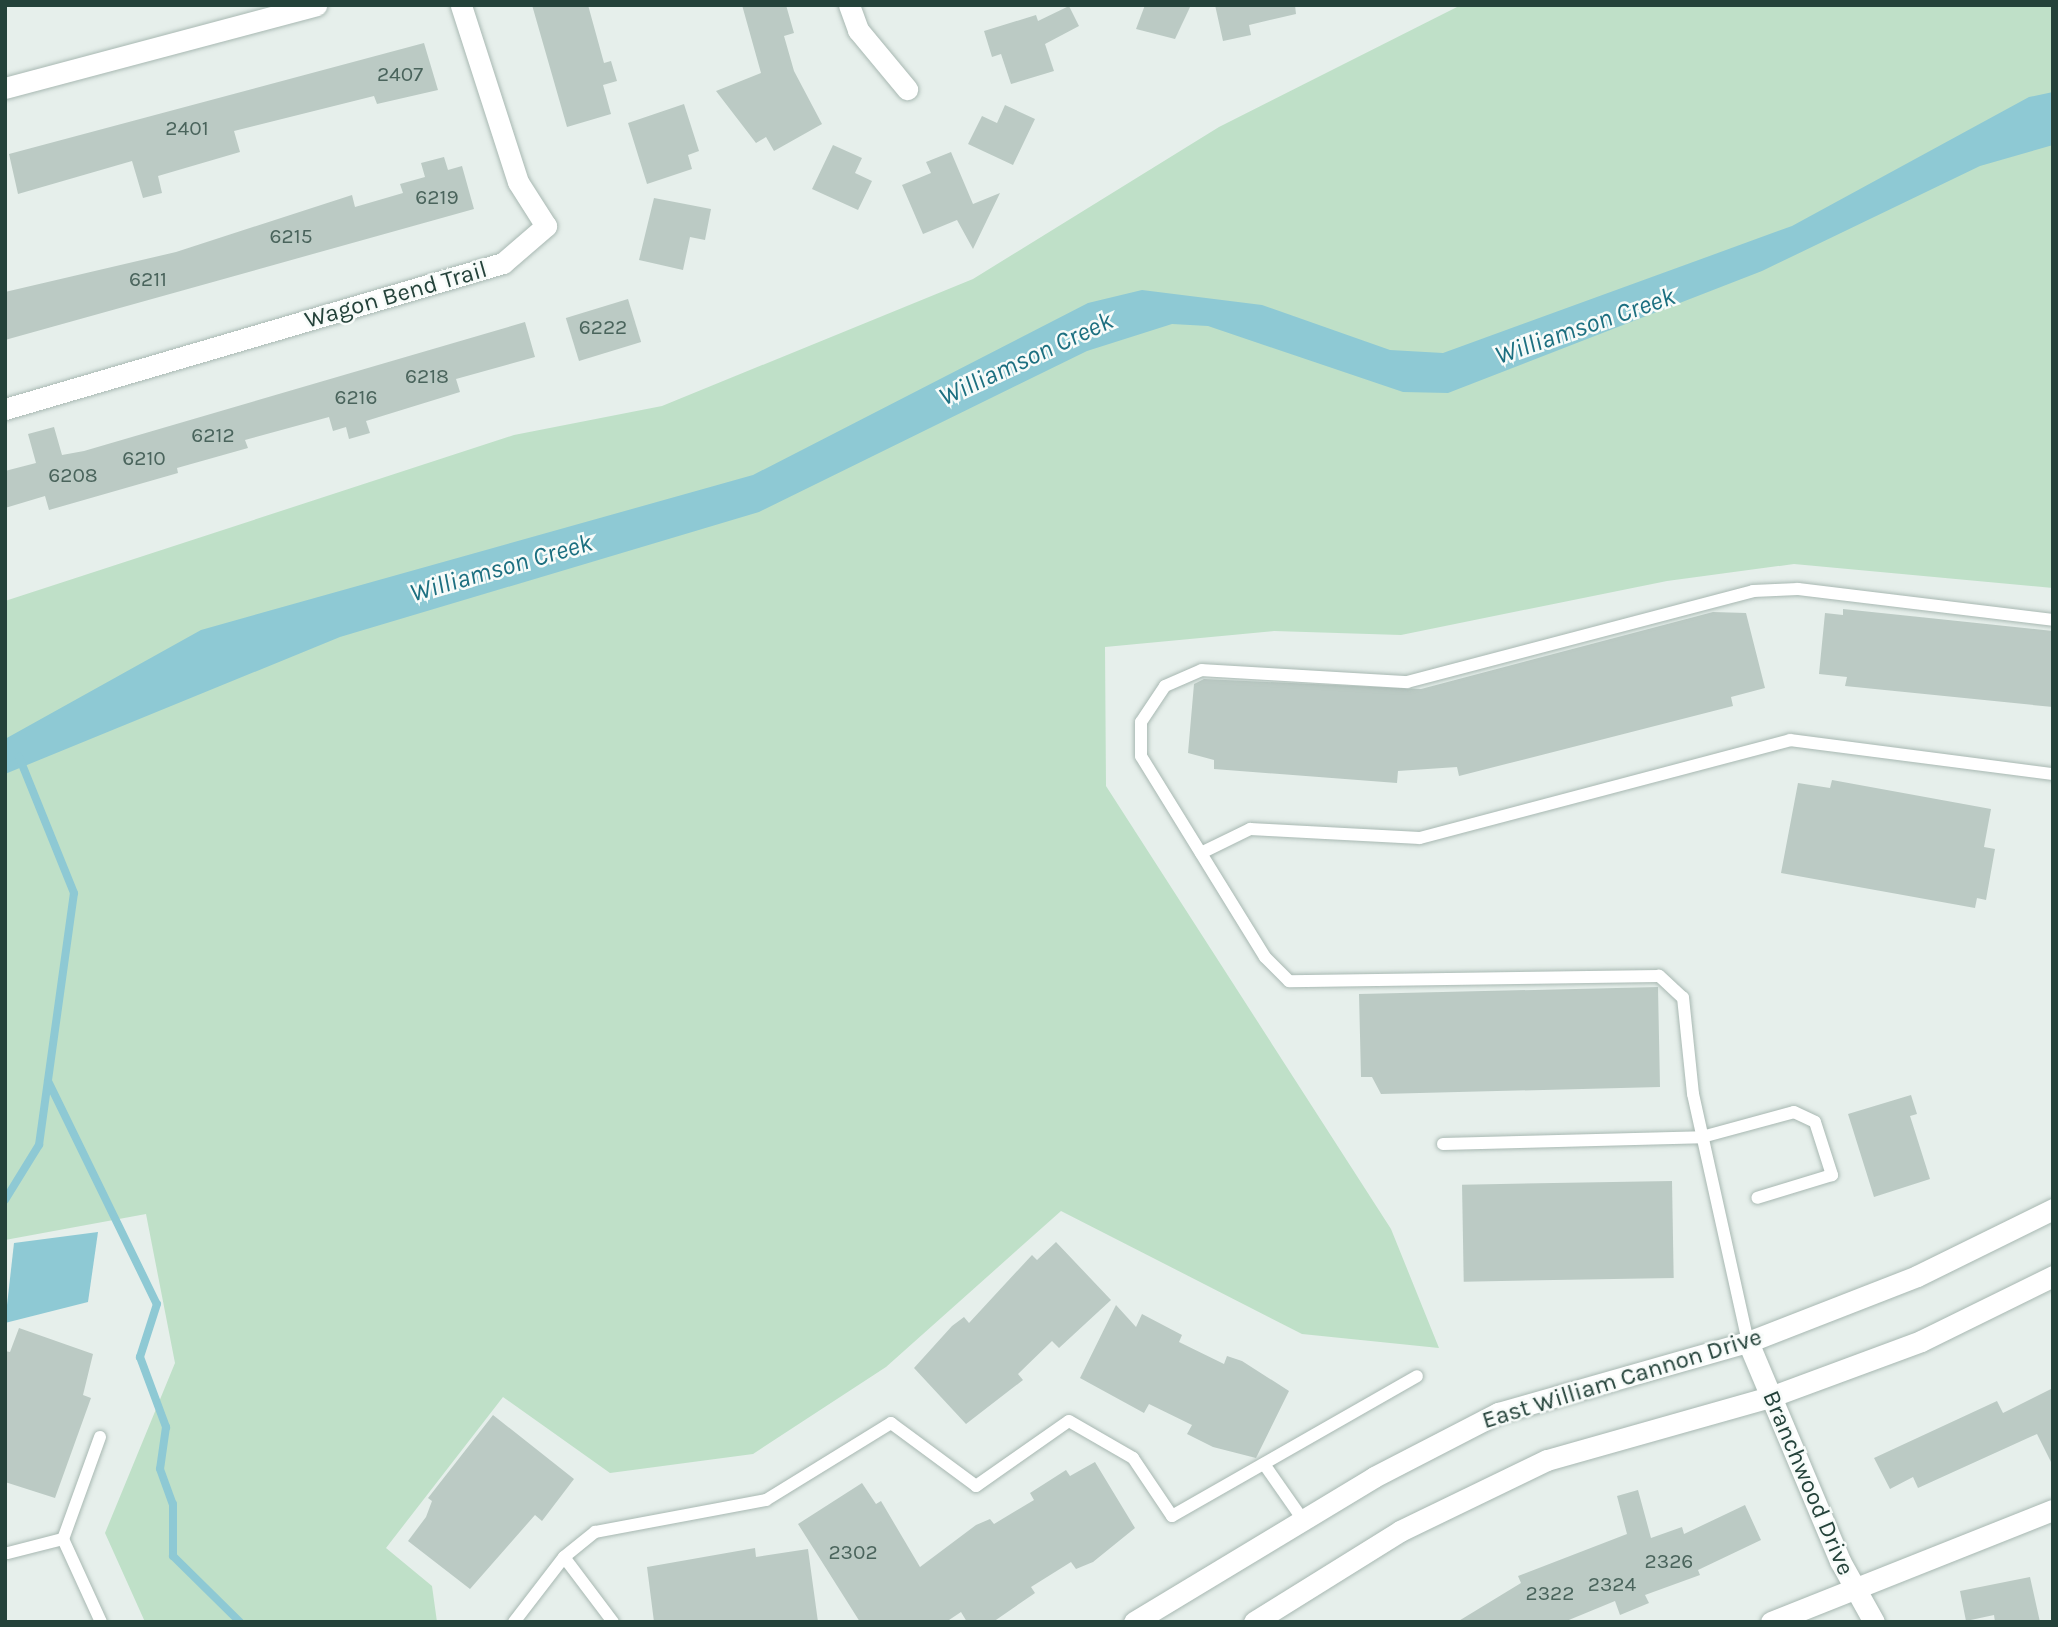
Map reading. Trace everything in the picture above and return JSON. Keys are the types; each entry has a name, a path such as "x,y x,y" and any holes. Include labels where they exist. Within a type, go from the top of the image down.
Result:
{"main road":[{"path":"5,88 284,11 316,5"},
{"name":"Wagon Bend Trail","path":"5,409 503,264 546,226 519,182 461,5"},
{"path":"849,5 858,30 907,89"},
{"name":"East William Cannon Drive","path":"1135,1622 1303,1520 1498,1413 1748,1342 1917,1276 2053,1209"},
{"path":"1254,1622 1400,1531 1547,1460 1770,1397 1922,1340 2053,1276"},
{"name":"Branchwood Drive","path":"1748,1342 1853,1588 1874,1622"},
{"path":"1771,1622 2053,1510"}],"lane":[{"path":"1748,1342 1702,1137 1683,998 1659,976 1289,981 1265,957 1141,756 1141,722 1165,686 1202,670 1407,682 1753,591 1798,589 2053,620"},
{"path":"1201,853 1250,829 1420,838 1790,740 2053,774"},
{"path":"1443,1144 1702,1137 1794,1111 1815,1122 1832,1175 1757,1198"},
{"path":"514,1622 564,1557 595,1532 766,1500 891,1423 976,1486 1069,1421 1133,1458 1172,1516 1417,1376"},
{"path":"100,1437 63,1539 101,1622"},
{"path":"1264,1464 1303,1520"},
{"path":"8,1553 63,1539"},
{"path":"564,1557 613,1622"}],"green space":[{"path":"1461,5 2053,5 2053,588 1794,564 1667,581 1401,635 1274,631 1105,647 1106,786 1391,1229 1439,1348 1302,1334 1061,1211 886,1367 753,1454 610,1473 503,1397 386,1548 432,1586 437,1622 145,1622 105,1533 175,1363 146,1214 5,1240 5,601 514,435 662,406 973,279 1219,127"}],"water":[{"name":"Williamson Creek","path":"2053,92 2053,145 1980,166 1762,271 1448,393 1403,392 1208,326 1172,324 1087,351 759,512 340,637 5,774 5,739 201,630 753,475 1088,303 1142,290 1262,305 1390,350 1443,353 1792,226 2029,97"},
{"path":"98,1232 88,1302 5,1323 14,1243"}],"building":[{"path":"532,5 588,5 604,63 611,61 617,81 603,85 611,114 567,127"},
{"path":"742,5 786,5 794,33 784,36 794,71 822,124 774,151 766,137 756,143 716,91 761,73"},
{"path":"1145,5 1191,5 1175,39 1136,29"},
{"path":"1215,5 1295,5 1296,14 1249,25 1251,35 1223,41"},
{"path":"1069,6 1079,26 1045,44 1054,71 1011,84 1001,54 992,57 984,31 1036,15 1038,21"},
{"path":"424,43 438,90 377,104 374,96 234,131 240,152 158,176 162,193 143,198 132,161 18,194 9,154"},
{"path":"684,104 699,151 688,155 692,169 647,184 628,123"},
{"path":"1005,105 1035,119 1013,165 968,144 982,116 997,123"},
{"path":"833,145 862,158 855,173 872,181 858,210 812,189"},
{"path":"951,152 973,204 1000,193 973,249 957,220 923,234 902,185 931,173 926,162"},
{"path":"444,157 448,170 462,166 474,209 5,340 5,292 176,252 352,195 355,207 403,193 400,184 425,177 421,163"},
{"path":"654,198 711,209 705,240 690,237 683,270 639,260"},
{"path":"628,299 641,342 579,361 566,318"},
{"path":"525,322 535,357 456,379 460,392 366,421 370,433 349,439 346,427 333,431 329,417 245,440 248,448 177,468 178,473 49,510 45,496 5,508 5,471 36,463 28,434 54,427 62,455 84,451"},
{"path":"1843,609 2053,631 2053,707 1845,686 1847,677 1819,674 1825,613 1843,615"},
{"path":"1713,612 1746,613 1765,688 1731,697 1733,706 1459,776 1457,767 1398,771 1397,783 1214,769 1214,760 1188,753 1194,684 1204,679 1421,689"},
{"path":"1832,780 1991,809 1984,847 1995,849 1986,900 1977,898 1975,908 1781,873 1798,783 1830,788"},
{"path":"1658,987 1660,1087 1381,1094 1372,1077 1361,1077 1359,994"},
{"path":"1911,1095 1917,1114 1910,1116 1930,1179 1874,1197 1848,1114"},
{"path":"1672,1181 1674,1278 1464,1282 1462,1185"},
{"path":"1056,1242 1111,1300 1059,1348 1052,1341 1018,1374 1023,1380 966,1424 914,1368 952,1326 964,1317 969,1323 1032,1255 1037,1260"},
{"path":"1116,1305 1136,1327 1142,1314 1182,1335 1179,1342 1224,1364 1227,1356 1242,1361 1289,1391 1256,1458 1213,1447 1187,1434 1192,1425 1149,1404 1144,1413 1080,1378"},
{"path":"19,1328 93,1354 83,1395 91,1398 55,1498 5,1482 5,1351 10,1352"},
{"path":"2053,1388 2053,1466 2037,1434 1918,1488 1913,1477 1890,1489 1874,1458 1997,1401 2003,1413"},
{"path":"493,1415 574,1479 542,1521 535,1515 470,1589 408,1541 426,1517 432,1501 428,1498"},
{"path":"1095,1462 1135,1528 1093,1562 1076,1569 1071,1562 1031,1587 1035,1593 993,1622 967,1622 961,1612 946,1622 860,1622 798,1524 862,1483 876,1504 881,1501 920,1567 976,1525 990,1519 994,1524 1034,1500 1030,1493 1066,1470 1070,1476"},
{"path":"1638,1490 1651,1538 1682,1527 1684,1534 1745,1505 1761,1540 1698,1570 1700,1575 1645,1595 1649,1603 1620,1615 1615,1601 1564,1622 1457,1622 1521,1583 1518,1576 1627,1534 1617,1496"},
{"path":"755,1548 756,1557 808,1549 818,1622 654,1622 647,1567"},
{"path":"2030,1577 2040,1622 1995,1622 1994,1615 1966,1621 1960,1591"}],"waterway":[{"path":"5,1200 39,1145 74,893 19,757"},
{"path":"48,1081 157,1304 140,1357 166,1427 160,1469 173,1504 173,1556 240,1622"}]}
